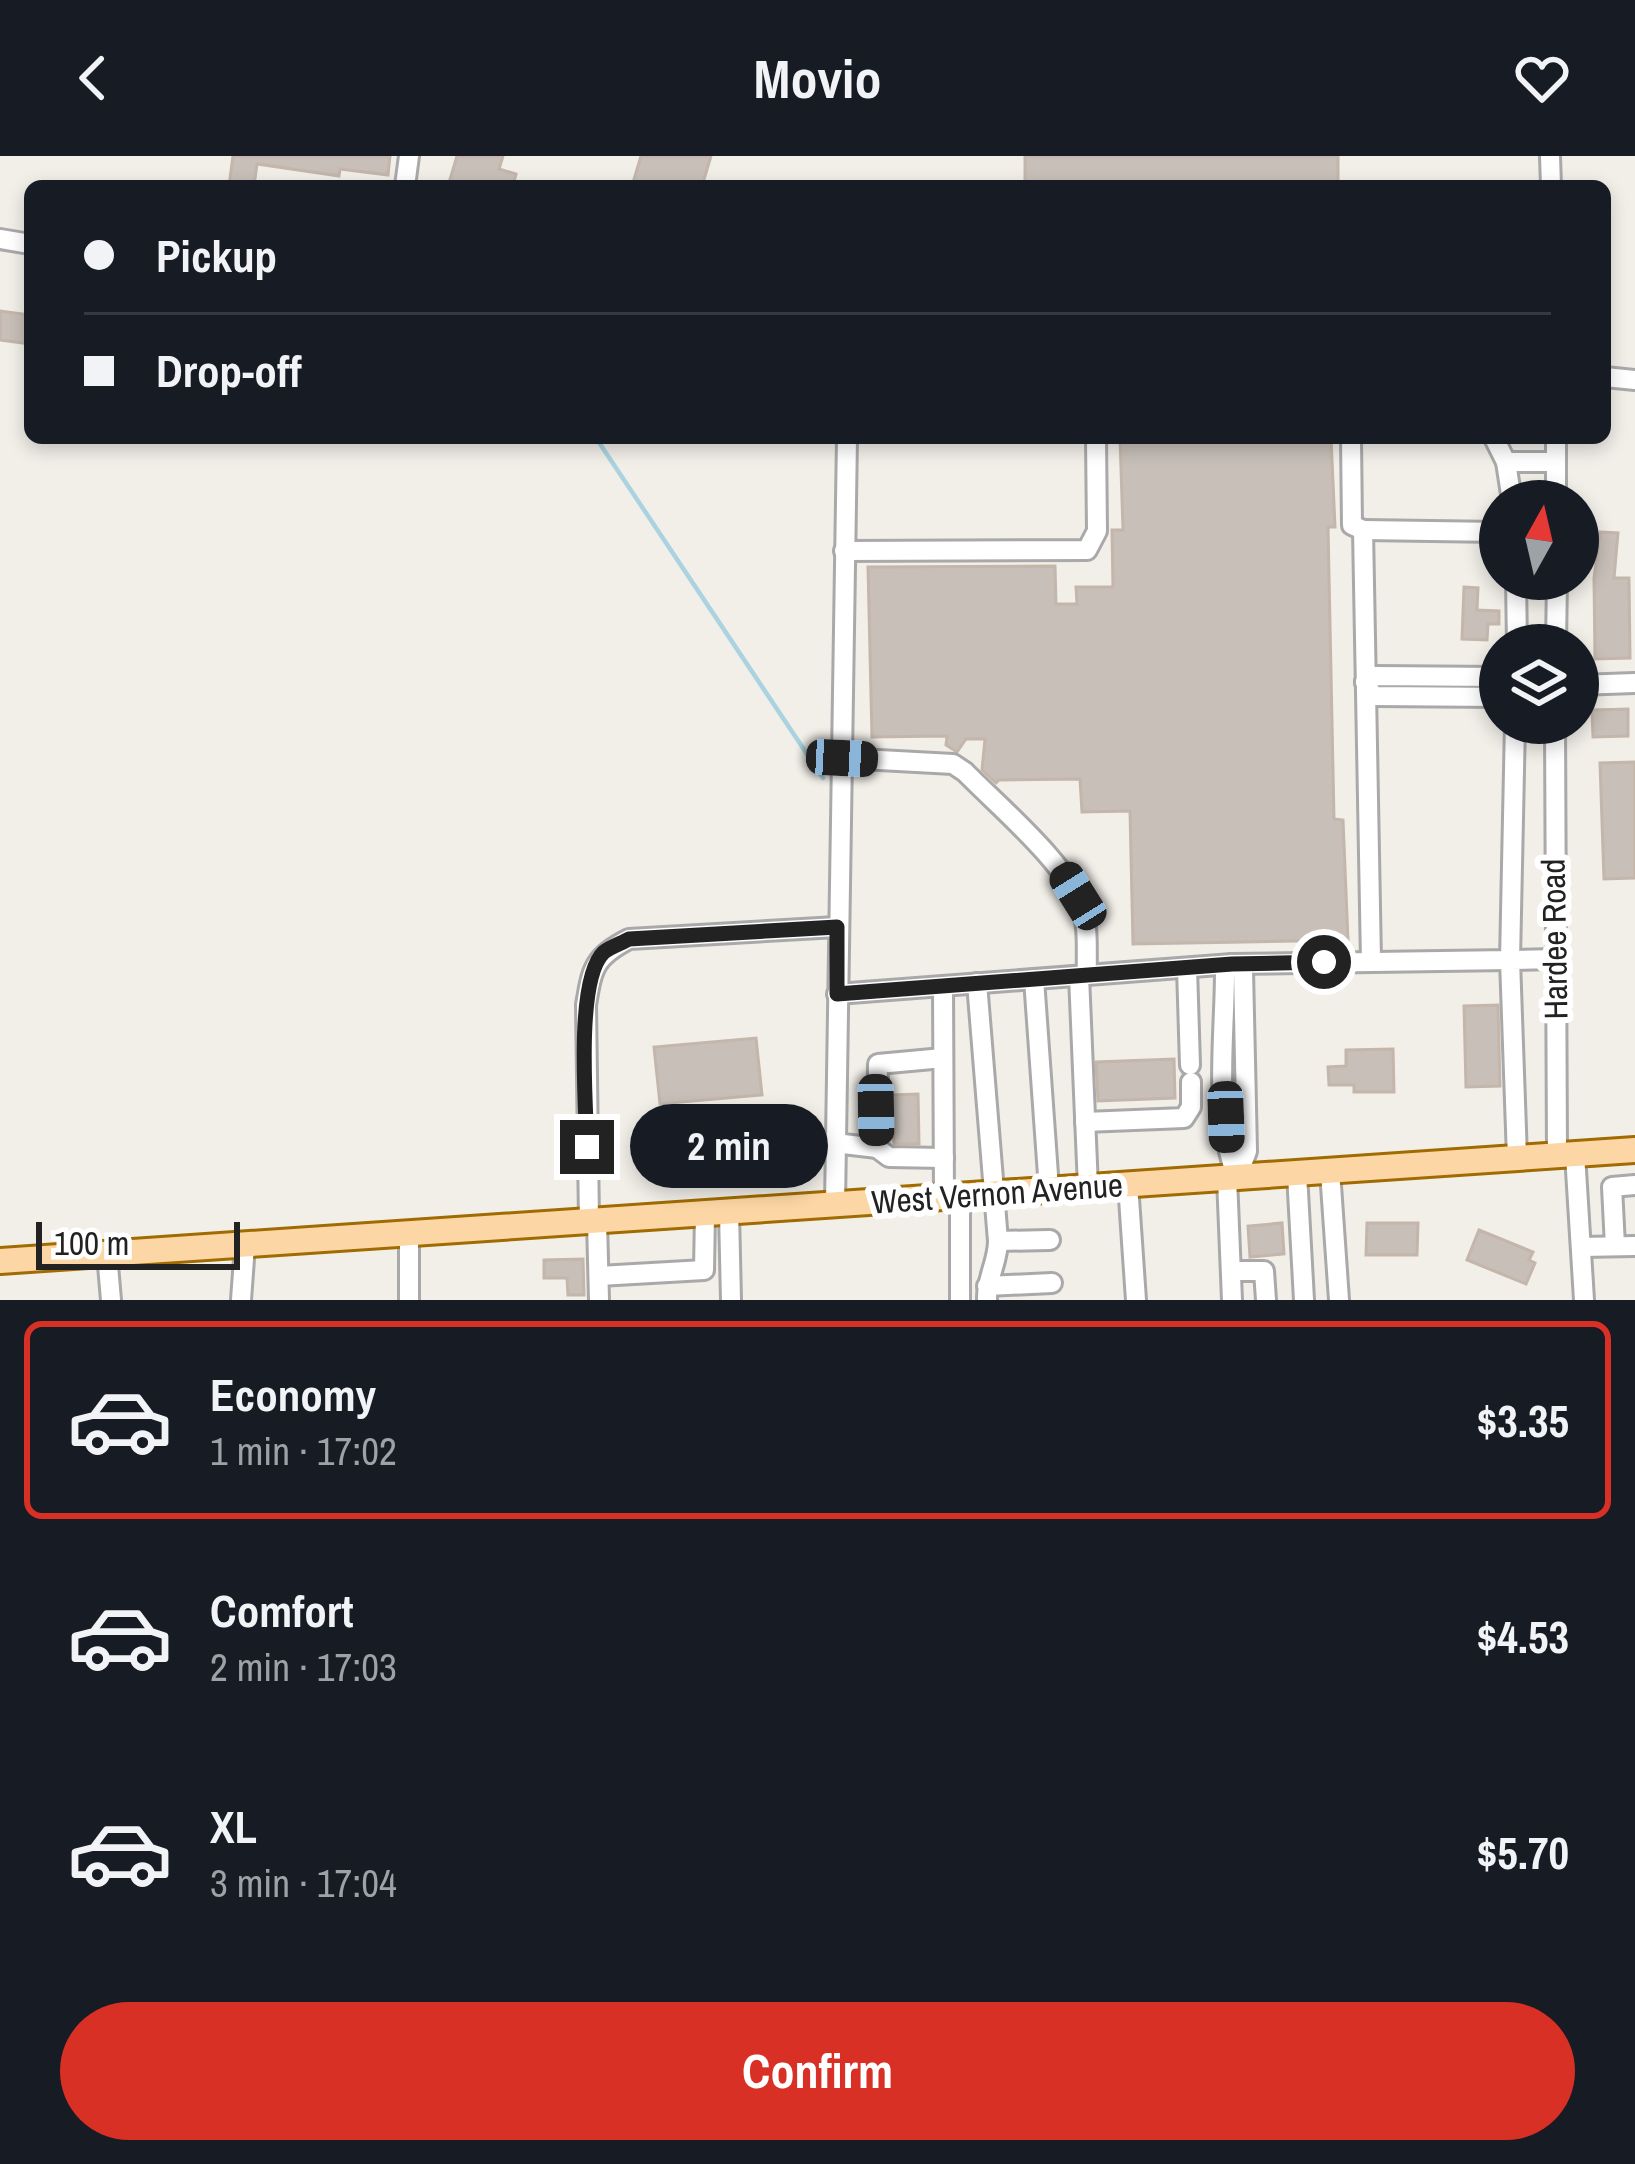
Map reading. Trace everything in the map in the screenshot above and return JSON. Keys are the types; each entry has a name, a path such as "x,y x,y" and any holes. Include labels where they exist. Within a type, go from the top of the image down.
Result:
{"main road":[{"name":"West Vernon Avenue","path":"0,1261 1635,1150"}],"street":[{"path":"835,1204 847,444"},
{"path":"844,551 1087,550 1096,531 1096,444"},
{"path":"1351,444 1352,525 1363,530 1479,532"},
{"path":"1498,444 1509,480"},
{"path":"1556,444 1556,480"},
{"path":"1506,462 1556,462"},
{"path":"1363,530 1371,961"},
{"path":"1365,682 1373,676 1479,677"},
{"path":"1365,682 1373,695 1479,697"},
{"path":"1599,684 1635,683"},
{"path":"1515,744 1510,960 1517,1158"},
{"name":"Hardee Road","path":"1555,744 1555,959 1566,1155 1584,1300"},
{"path":"842,758 953,764 1063,874 1078,896 1085,921 1088,1187"},
{"path":"599,1300 586,1005 592,973 604,952 629,939 837,927"},
{"path":"837,994 1232,964 1555,959"},
{"path":"1232,964 1243,970 1247,1150 1232,1178 1232,1300"},
{"path":"1085,1121 1190,1114 1187,968"},
{"path":"1034,979 1048,1190"},
{"path":"977,983 998,1241 987,1293 1052,1283"},
{"path":"943,986 944,1158 952,1196 960,1300"},
{"path":"877,1148 878,1064 943,1058"},
{"path":"836,1143 877,1148 889,1157 944,1158"},
{"path":"1330,1172 1339,1300"},
{"path":"1298,1174 1304,1300"},
{"path":"1128,1184 1136,1300"},
{"path":"1580,1246 1625,1246 1612,1187 1635,1185"},
{"path":"598,1276 704,1270 717,1212"},
{"path":"717,1212 731,1300"},
{"path":"409,1234 409,1300"},
{"path":"998,1241 1050,1240"},
{"path":"241,1300 245,1245"},
{"path":"106,1254 111,1300"},
{"path":"1264,1270 1266,1300"},
{"path":"1231,1271 1302,1270"}],"building":[{"path":"233,156 390,156 388,175 340,169 339,176 257,164 255,180 230,180"},
{"path":"457,156 503,156 499,169 516,174 514,180 450,180"},
{"path":"641,156 711,156 704,180 634,180"},
{"path":"1025,156 1338,156 1338,180 1025,180"},
{"path":"0,311 24,314 24,343 0,340"},
{"path":"1120,444 1331,444 1335,527 1328,527 1334,819 1343,820 1348,940 1133,944 1130,811 1082,812 1080,779 996,783 982,770 985,739 966,739 957,752 946,745 947,736 872,737 868,567 1055,566 1056,604 1077,604 1076,587 1113,587 1112,530 1123,530"},
{"path":"1600,532 1618,533 1614,578 1629,578 1630,658 1599,659 1594,600 1599,600"},
{"path":"1464,587 1478,588 1477,610 1499,611 1499,624 1479,624 1479,640 1462,639"},
{"path":"1628,709 1628,736 1599,737 1599,710"},
{"path":"1635,762 1635,878 1604,879 1600,763"},
{"path":"1498,1005 1500,1086 1466,1087 1464,1006"},
{"path":"756,1038 762,1095 660,1104 654,1047"},
{"path":"1393,1049 1394,1092 1354,1092 1354,1085 1329,1085 1328,1067 1346,1066 1346,1050"},
{"path":"1174,1059 1175,1098 1098,1101 1096,1062"},
{"path":"918,1094 919,1144 894,1144 891,1095"},
{"path":"1282,1223 1284,1254 1250,1257 1248,1226"},
{"path":"1367,1223 1418,1223 1417,1255 1366,1255"},
{"path":"1479,1230 1533,1252 1529,1260 1535,1263 1526,1284 1467,1260"},
{"path":"583,1259 584,1295 568,1295 567,1278 544,1278 544,1260"}],"waterway":[{"path":"600,444 823,778"}],"route":[{"path":"587,1147 586,1005 592,973 604,952 629,939 837,927 837,994 1232,964 1324,962"}]}
